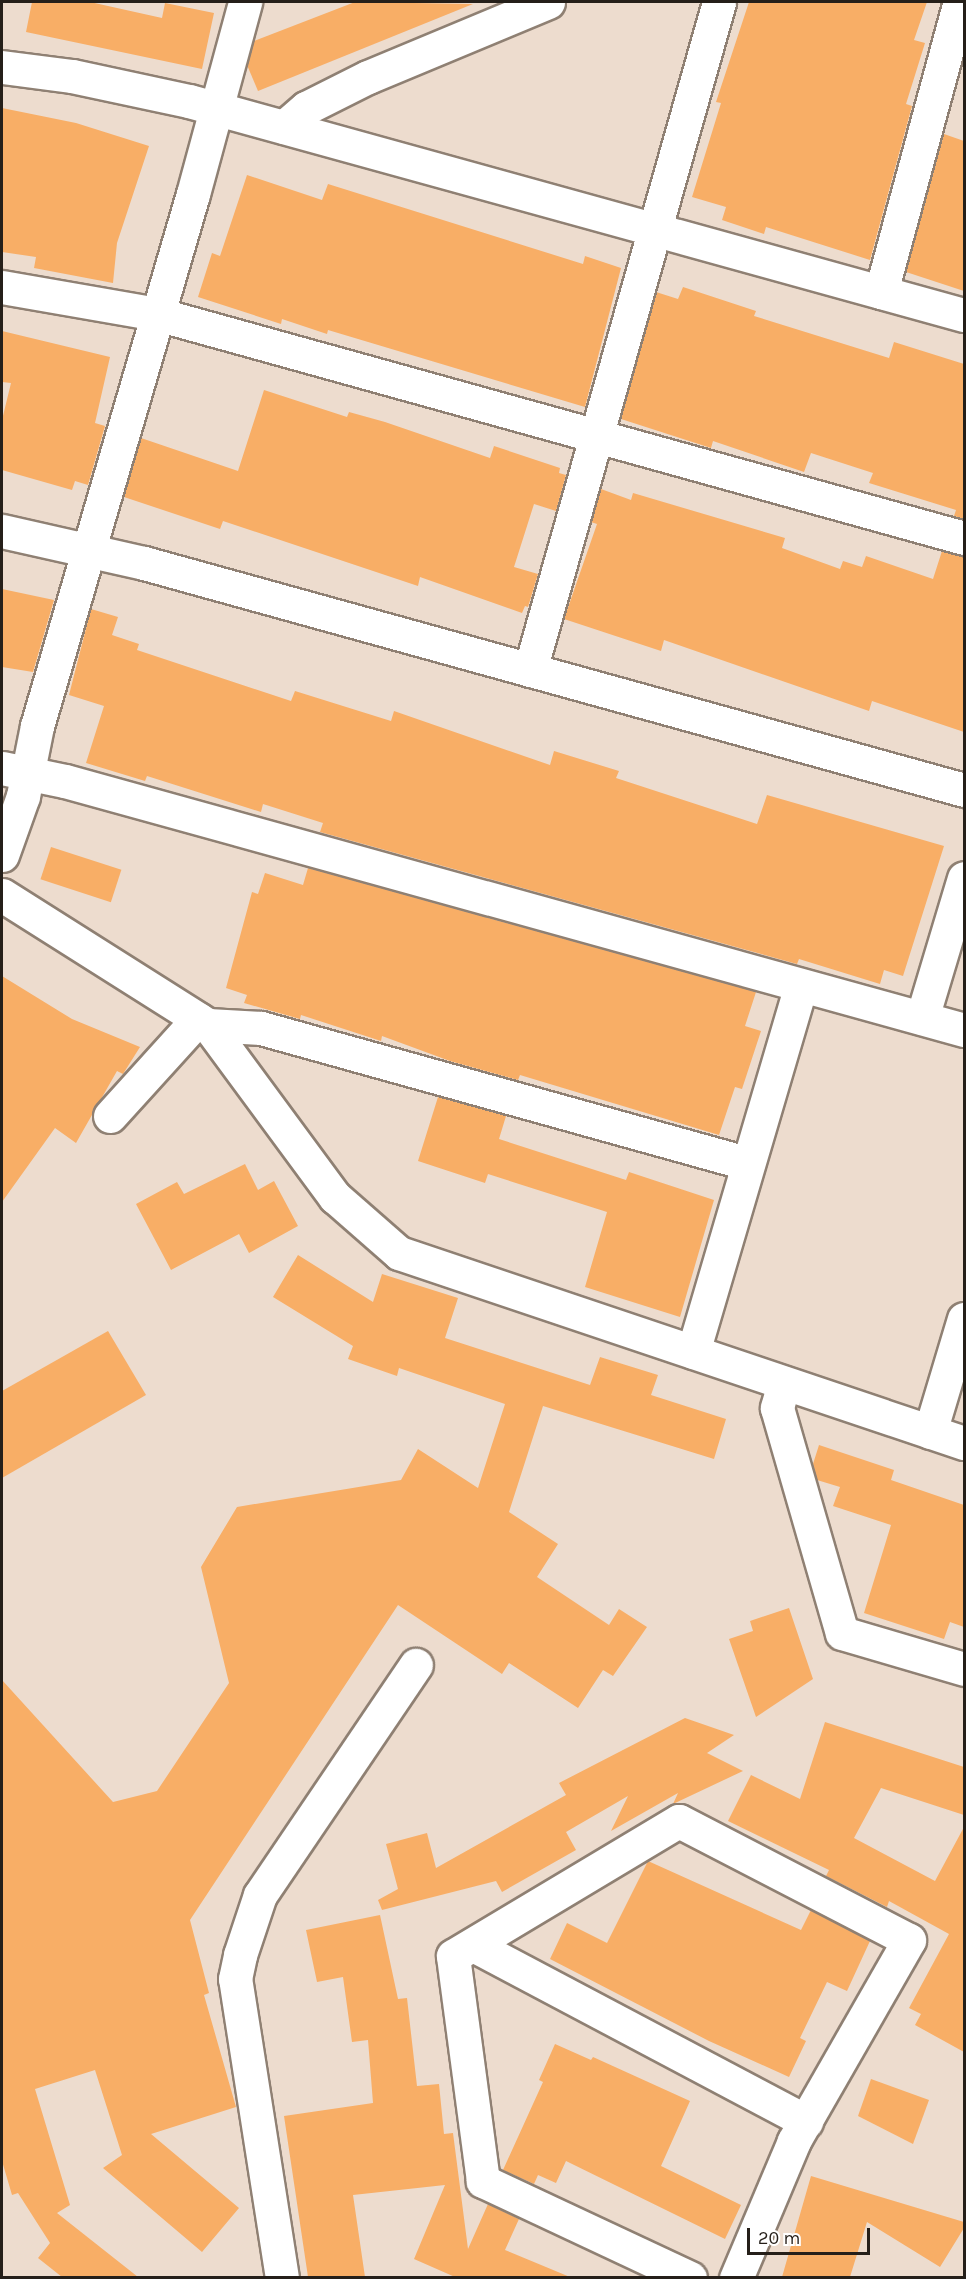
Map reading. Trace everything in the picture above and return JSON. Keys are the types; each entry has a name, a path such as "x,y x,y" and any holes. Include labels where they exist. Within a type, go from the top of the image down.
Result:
{"street":[{"path":"2,855 23,796 14,770 86,549 157,314 245,2"},
{"path":"284,127 306,108 368,77 548,2"},
{"path":"530,670 719,2"},
{"path":"881,292 960,2"},
{"path":"2,67 72,76 216,109 964,315"},
{"path":"2,288 157,314 964,538"},
{"path":"2,531 86,549 964,790"},
{"path":"14,770 964,1030"},
{"path":"922,1018 964,878"},
{"path":"2,895 203,1022 335,1197 399,1253 964,1443"},
{"path":"693,1352 746,1163 801,986"},
{"path":"203,1022 261,1028 746,1163"},
{"path":"110,1116 203,1022"},
{"path":"930,1432 964,1319"},
{"path":"784,1383 777,1408 842,1633 964,1669"},
{"path":"282,2277 235,1979 240,1955 260,1895 416,1665"},
{"path":"690,2277 483,2181 453,1956 679,1821 909,1940 806,2121 736,2277"},
{"path":"473,1945 806,2121"}],"building":[{"path":"32,2 90,2 162,18 165,3 214,13 202,69 26,32"},
{"path":"355,2 473,4 258,91 247,65 254,41"},
{"path":"749,2 927,2 914,40 925,43 906,104 912,106 870,260 766,227 764,234 722,220 726,207 692,197 721,103 716,102"},
{"path":"2,108 76,123 149,146 117,243 113,283 34,268 36,257 2,252"},
{"path":"944,134 964,141 964,291 906,272"},
{"path":"247,175 322,200 328,184 583,264 585,256 621,268 585,407 328,330 327,334 282,319 281,324 198,297 212,253 220,256"},
{"path":"683,287 756,311 754,316 889,358 894,342 964,364 964,519 954,516 956,510 869,483 873,473 811,453 804,472 713,441 711,448 621,419 656,292 678,299"},
{"path":"2,331 110,357 95,423 105,426 88,485 75,481 72,490 2,470 2,420 11,383 2,382"},
{"path":"264,390 347,417 349,412 385,422 490,458 494,446 560,468 559,473 566,475 556,511 534,504 514,567 538,574 528,607 525,606 522,613 420,577 418,586 223,521 220,529 124,497 141,438 238,471"},
{"path":"601,489 631,500 633,493 785,538 782,548 840,569 843,561 862,567 866,556 933,579 942,551 964,556 964,732 872,701 869,711 664,640 661,651 564,619 597,524 591,522"},
{"path":"2,589 54,600 33,672 2,667"},
{"path":"91,609 118,617 112,635 139,644 137,650 291,701 295,691 391,721 394,711 550,765 554,751 619,771 616,778 757,824 767,795 944,846 903,976 884,970 880,984 799,959 797,964 320,832 323,823 263,804 261,812 147,776 145,781 86,763 104,706 69,695"},
{"path":"51,847 121,870 111,902 40,879"},
{"path":"308,868 756,992 745,1026 761,1031 742,1089 735,1087 719,1135 520,1075 518,1080 450,1061 382,1036 381,1041 301,1015 300,1019 244,1003 247,995 226,988 252,892 258,894 265,873 303,885"},
{"path":"2,976 72,1019 140,1047 123,1074 117,1071 76,1143 55,1128 2,1202"},
{"path":"438,1097 506,1116 499,1139 626,1180 629,1172 714,1200 680,1317 585,1287 607,1212 488,1174 485,1183 418,1161"},
{"path":"245,1164 258,1190 274,1181 298,1226 249,1253 239,1234 171,1270 136,1204 177,1182 184,1194"},
{"path":"298,1255 373,1302 382,1274 458,1298 445,1338 590,1385 600,1357 658,1375 651,1395 726,1419 714,1459 543,1406 509,1512 558,1544 537,1577 609,1625 619,1609 647,1627 613,1676 603,1670 578,1708 509,1663 502,1674 398,1605 190,1920 209,1993 204,1995 236,2107 151,2134 239,2208 202,2252 103,2168 122,2155 95,2070 35,2089 70,2205 57,2213 138,2277 62,2277 38,2258 50,2243 18,2193 12,2195 2,2161 2,1680 113,1802 157,1791 229,1683 201,1567 237,1507 401,1480 418,1449 478,1488 505,1404 399,1368 397,1376 348,1359 353,1346 273,1297"},
{"path":"108,1331 146,1395 2,1478 2,1391"},
{"path":"819,1445 894,1470 891,1480 964,1505 964,1627 950,1622 944,1639 864,1613 891,1525 833,1506 840,1487 817,1480 813,1464"},
{"path":"789,1608 813,1679 756,1717 729,1639 753,1631 750,1621"},
{"path":"685,1718 734,1735 707,1753 743,1771 673,1804 678,1793 611,1831 628,1796 566,1832 576,1850 502,1892 496,1881 382,1910 378,1900 398,1889 386,1844 427,1833 436,1868 566,1795 559,1783"},
{"path":"825,1722 964,1767 964,1815 881,1788 854,1838 935,1881 964,1827 964,2052 915,2025 921,2014 909,2008 949,1934 889,1901 887,1907 826,1876 829,1870 728,1821 751,1775 800,1799"},
{"path":"648,1861 801,1930 811,1910 870,1941 847,1991 827,1982 800,2038 806,2041 789,2077 709,2041 550,1959 567,1923 607,1943"},
{"path":"380,1915 398,1999 407,1998 417,2086 439,2084 444,2134 453,2133 468,2249 488,2204 519,2219 505,2250 570,2277 455,2277 414,2259 445,2185 353,2195 365,2277 308,2277 284,2116 373,2103 368,2040 352,2042 343,1977 317,1982 306,1930"},
{"path":"555,2044 591,2060 593,2057 690,2101 661,2166 741,2205 725,2239 566,2161 556,2183 538,2175 534,2184 503,2170 543,2082 539,2080"},
{"path":"871,2079 929,2100 913,2144 858,2116"},
{"path":"811,2176 964,2222 964,2228 940,2267 867,2222 850,2277 782,2277"}]}
